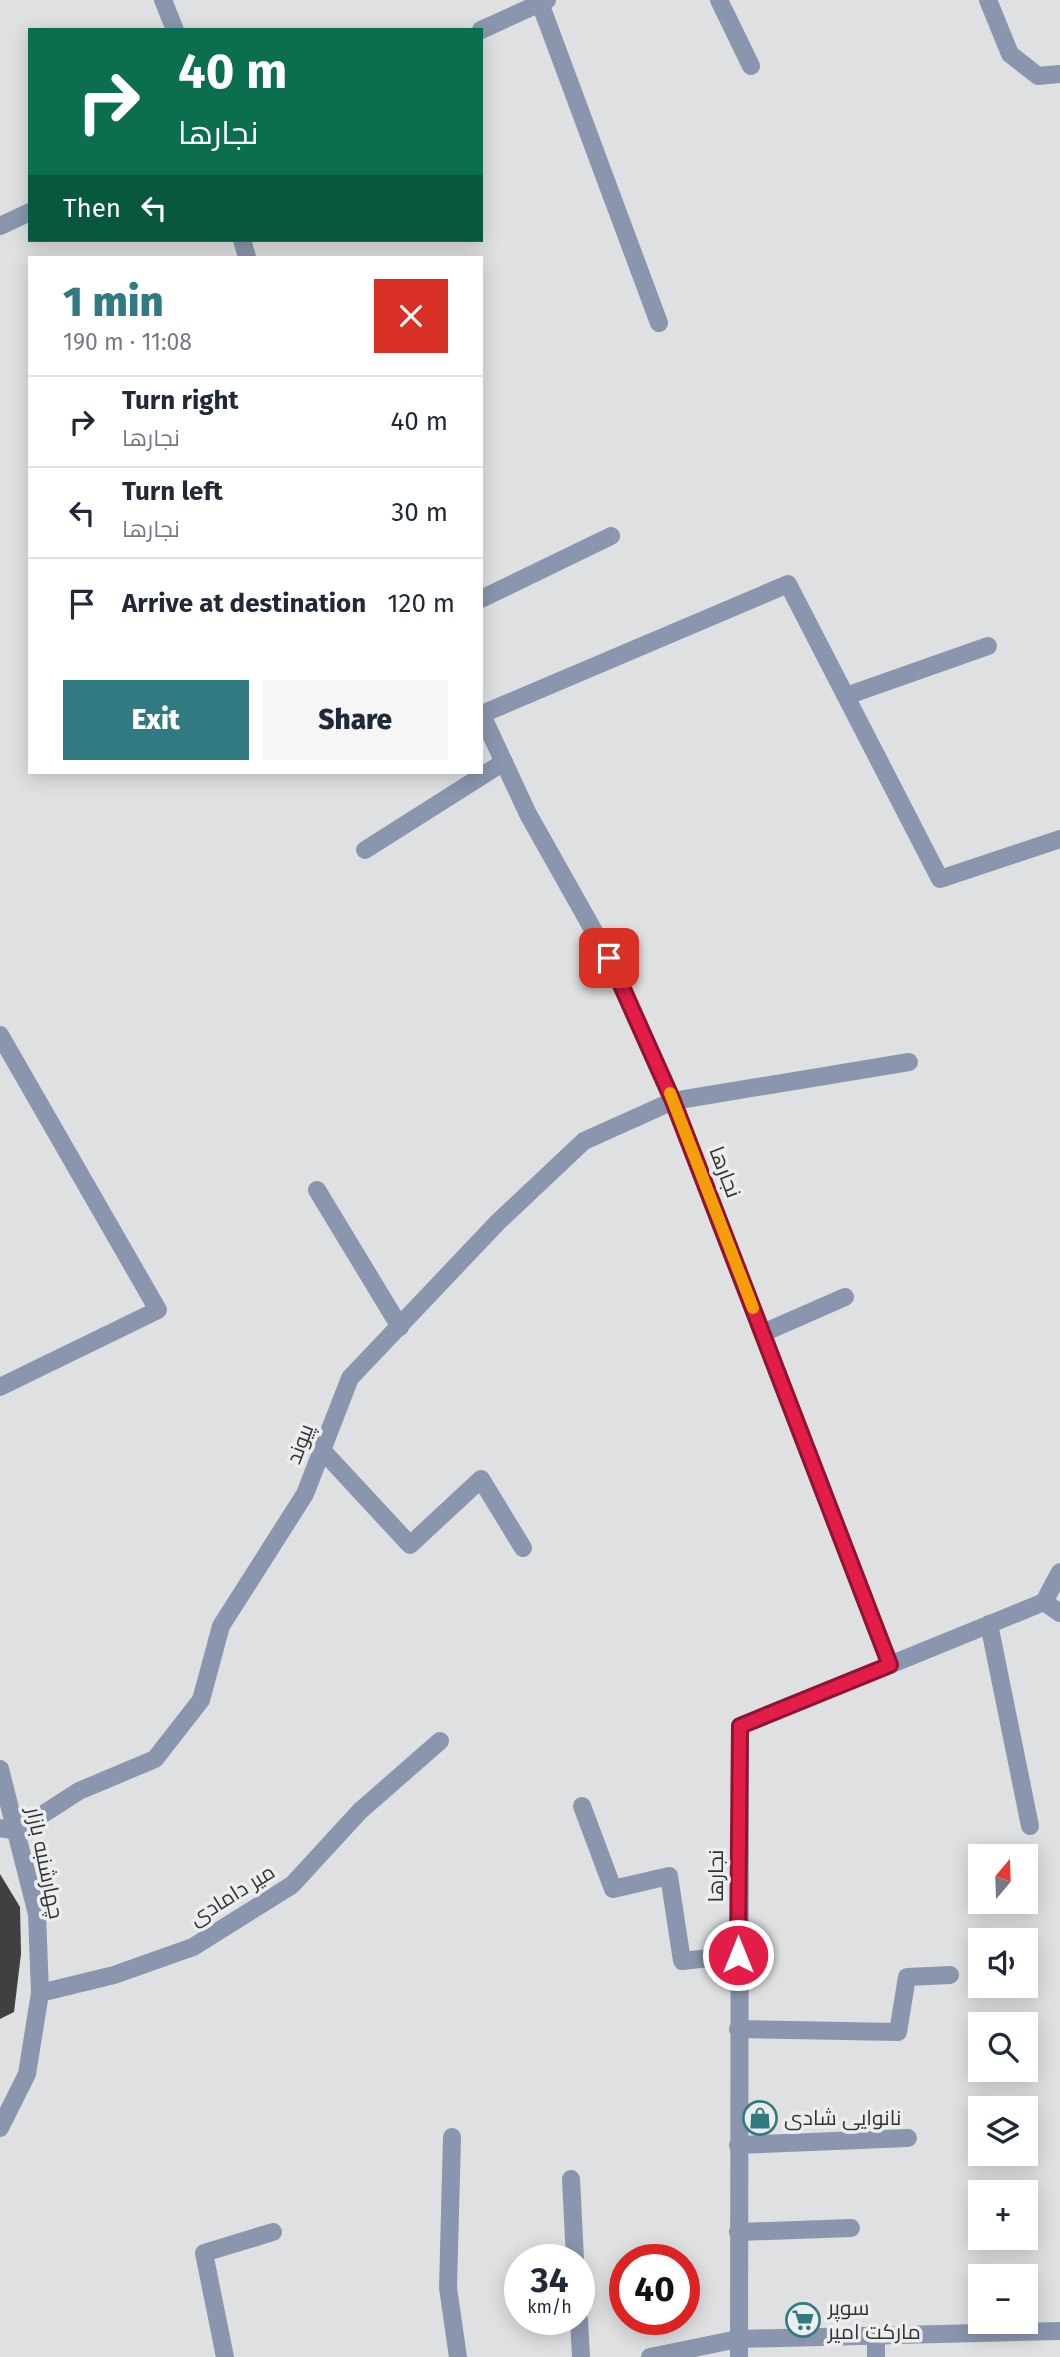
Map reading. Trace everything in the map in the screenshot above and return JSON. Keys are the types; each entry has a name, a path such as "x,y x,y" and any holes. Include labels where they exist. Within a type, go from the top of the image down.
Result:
{"street":[{"path":"163,0 174,28"},
{"path":"719,0 751,66"},
{"path":"988,0 1010,54 1038,76 1060,74"},
{"path":"483,29 544,2 659,323"},
{"path":"0,226 28,213"},
{"path":"483,598 611,536"},
{"path":"483,714 788,584 940,879 1060,839"},
{"path":"846,696 988,646"},
{"name":"نجارها","path":"483,716 528,814 609,958 673,1101 890,1665"},
{"path":"365,850 504,762"},
{"path":"0,1035 158,1310 0,1387"},
{"name":"پیوند","path":"8,1830 79,1791 155,1759 201,1700 221,1626 305,1494 350,1378 498,1222 584,1141 673,1101 909,1062"},
{"path":"317,1190 400,1327"},
{"path":"763,1333 845,1297"},
{"path":"322,1450 410,1545 481,1479 523,1548"},
{"path":"1060,1572 1044,1602 1060,1613"},
{"name":"نجارها","path":"739,2348 740,1726 1044,1602"},
{"path":"989,1624 1030,1826"},
{"name":"میر دامادی","path":"40,1993 114,1975 193,1947 281,1892 292,1885 360,1811 440,1741"},
{"name":"چهارشنبه بازار","path":"0,1769 8,1830 37,1914 40,1993 27,2074 0,2128"},
{"path":"582,1806 613,1889 669,1876 682,1961 738,1955"},
{"path":"738,2029 898,2032 907,1977 950,1976"},
{"path":"452,2137 448,2288 458,2357"},
{"path":"738,2145 908,2138"},
{"path":"571,2179 574,2244"},
{"path":"738,2232 851,2228"},
{"path":"225,2357 204,2253 273,2232"},
{"path":"650,2357 876,2336 1060,2331"},
{"path":"580,2335 581,2357"},
{"path":"876,2336 876,2357"}],"building":[{"path":"0,1874 20,1907 21,1954 14,2012 0,2019"}],"slow traffic":[{"path":"670,1093 753,1308"}],"place":[{"name":"نانوایی شادی","path":"760,2118"},
{"name":"سوپر مارکت امیر","path":"803,2320"}],"route":[{"path":"609,958 673,1101 890,1665 740,1726 738,1955"}]}
